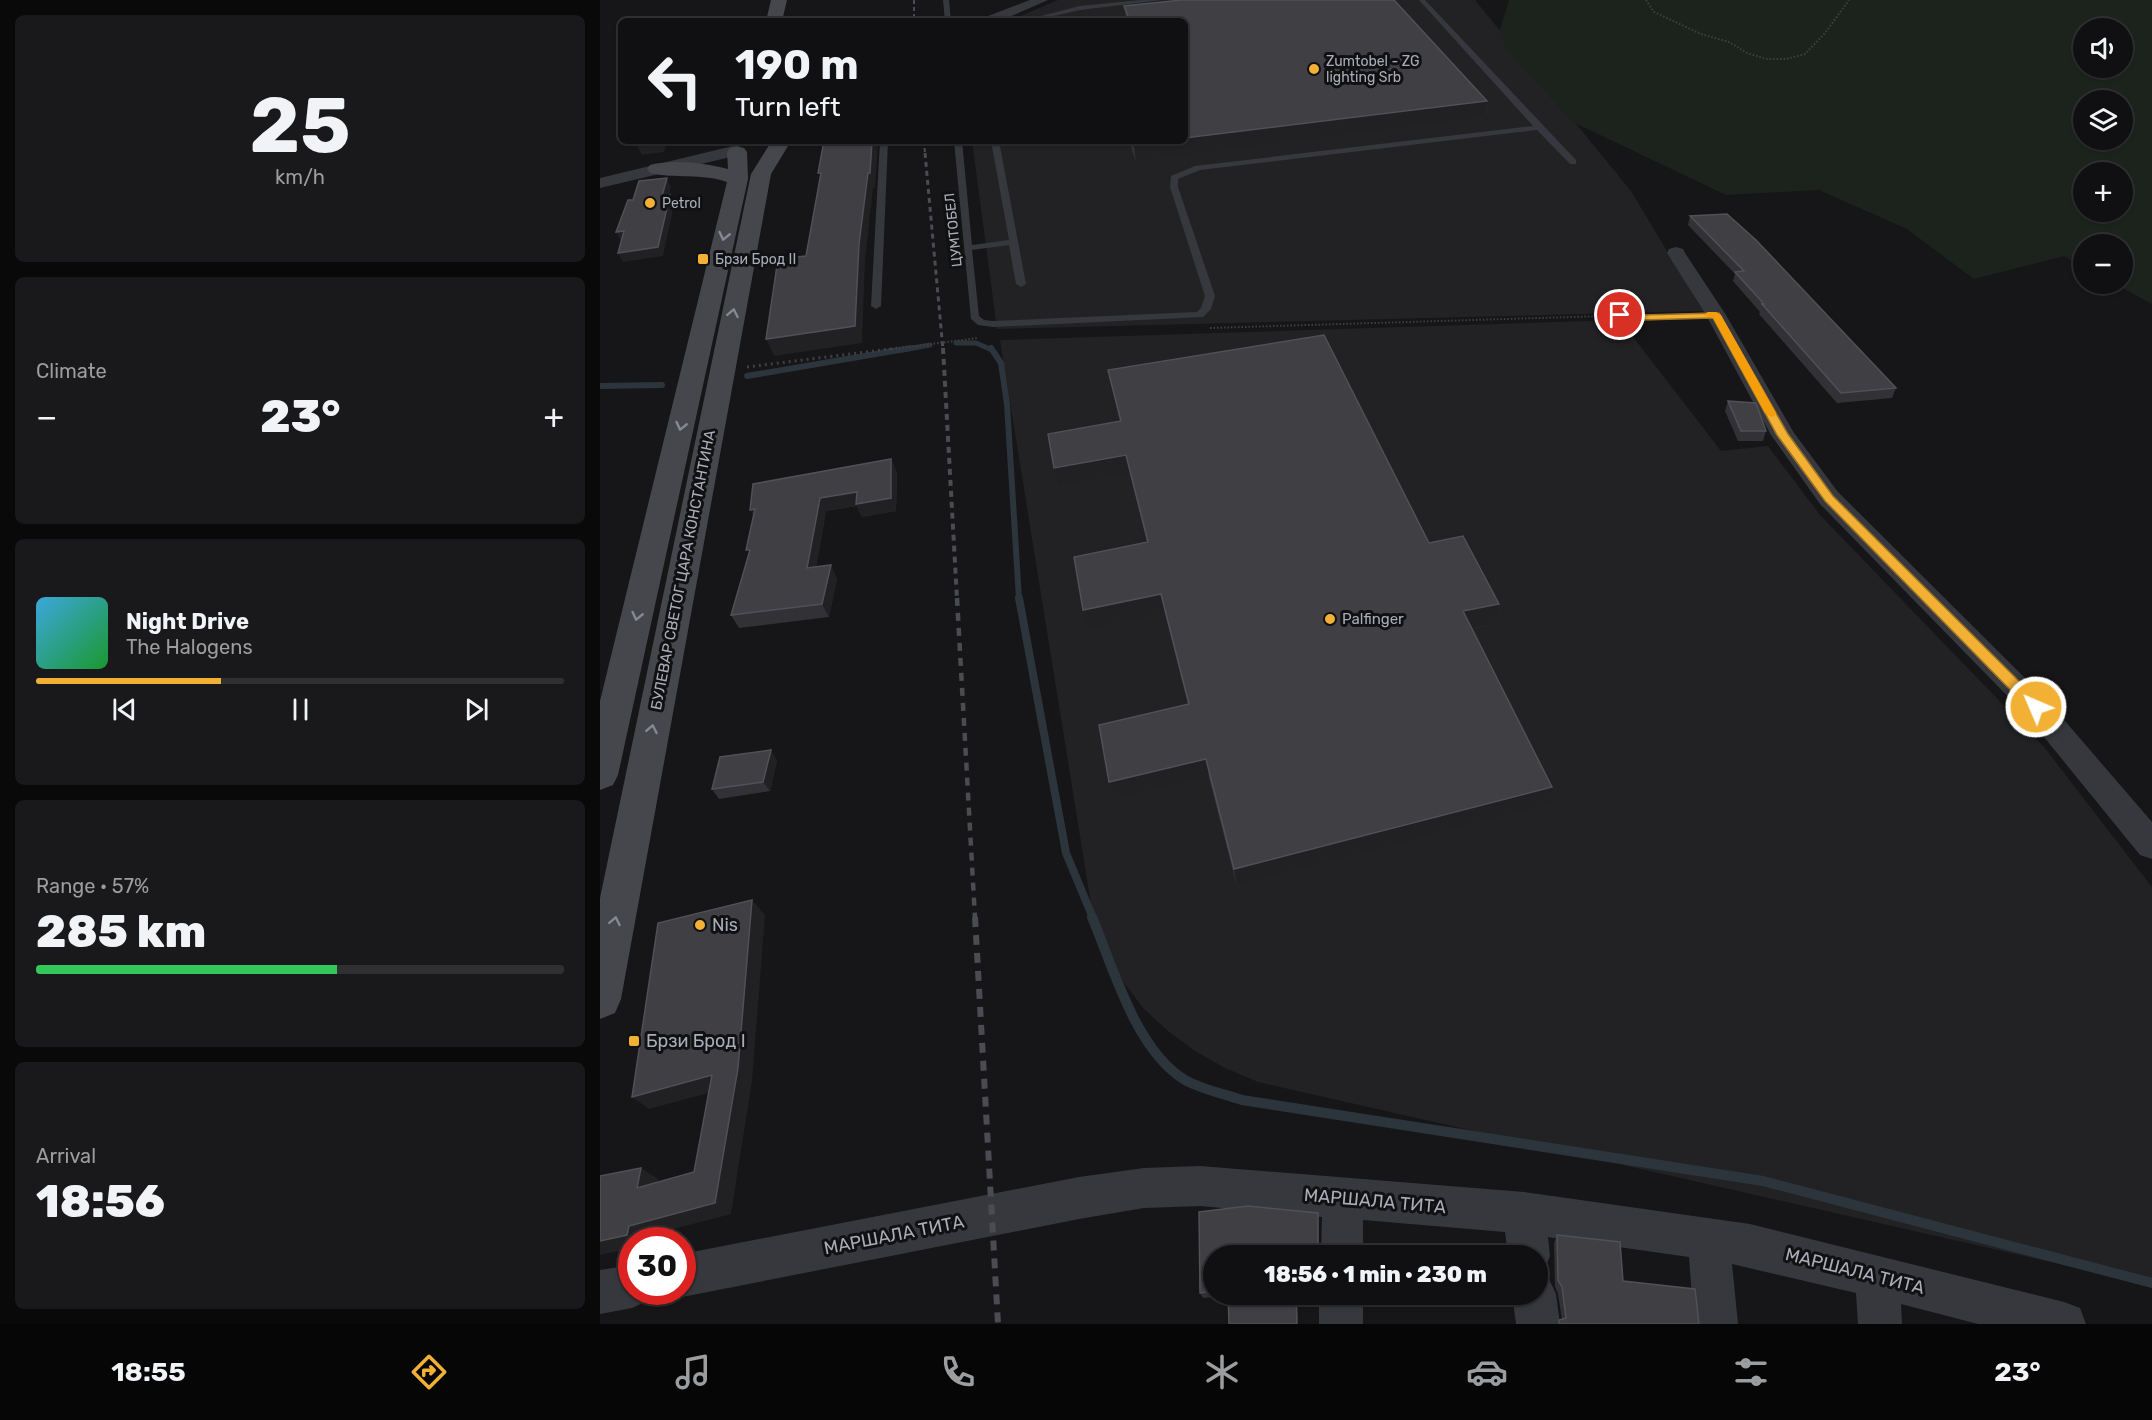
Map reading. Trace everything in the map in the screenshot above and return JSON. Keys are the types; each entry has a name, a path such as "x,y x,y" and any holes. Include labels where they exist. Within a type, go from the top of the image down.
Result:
{"main road":[{"path":"775,18 779,0"},
{"path":"791,18 794,0"},
{"path":"657,169 702,169 721,172 730,153 762,151 783,144"},
{"name":"БУЛЕВАР СВЕТОГ ЦАРА КОНСТАНТИНА","path":"600,999 761,174 783,144"},
{"name":"БУЛЕВАР СВЕТОГ ЦАРА КОНСТАНТИНА","path":"600,775 730,153"}],"street":[{"path":"996,18 1042,0"},
{"path":"600,183 730,153"},
{"path":"1676,253 1716,315 1783,435 1829,498 2036,707 2152,845"},
{"name":"МАРШАЛА ТИТА","path":"696,1273 1079,1198 1144,1188 1200,1186 1524,1213 1750,1245 2064,1324"},
{"path":"1342,1198 1342,1245"},
{"path":"1524,1213 1528,1245"},
{"path":"1708,1239 1716,1324"},
{"path":"1877,1277 1880,1324"},
{"path":"600,1292 618,1289"},
{"path":"1341,1305 1341,1324"},
{"path":"1535,1305 1538,1324"}],"lane":[{"path":"946,0 948,18"},
{"path":"1037,18 1080,8 1159,0"},
{"path":"1422,0 1538,128 1573,162"},
{"name":"ЦУМТОБЕЛ","path":"958,144 974,317 981,323 993,324 1200,315 1206,309 1210,296 1174,187 1174,178 1180,173 1198,168 1538,128"},
{"path":"876,306 884,144"},
{"path":"996,144 1021,284"},
{"path":"969,248 1013,242"},
{"path":"1620,315 1641,318 1716,315"}],"path":[{"path":"1646,0 1654,12 1701,33 1729,42 1747,53 1766,59 1787,59 1805,54 1825,33 1849,0"},
{"path":"1204,328 1620,315"},
{"path":"722,370 979,338"}],"shaded area":[{"path":"1058,0 1475,0 1631,191 1703,311 997,329 972,144 1188,144 1188,18 1016,18"},
{"path":"1509,0 2152,0 2152,304 2133,294 2133,234 2073,234 2073,261 2064,256 1974,279 1907,229 1819,190 1726,195 1573,122 1510,54 1499,33"},
{"path":"1620,320 1721,451 1768,446 1820,515 2044,747 2152,887 2152,1285 1258,1082 1225,1068 1195,1051 1168,1031 1144,1009 1124,983 1108,955 1097,927 1090,898 1000,340"}],"building":[{"name":"Zumtobel - ZG lighting Srb","path":"1182,0 1394,0 1487,101 1188,138 1188,18 1129,18 1124,6"},
{"path":"823,144 872,144 870,173 868,173 859,244 855,326 766,339 778,259 806,256 821,173 818,173"},
{"path":"667,178 662,196 670,195 658,247 618,253 624,231 616,232 628,200 633,200 639,181"},
{"path":"1727,214 1756,240 1896,388 1841,393 1735,272 1744,271 1690,216"},
{"name":"Palfinger","path":"1324,335 1429,543 1463,536 1499,604 1463,611 1552,787 1234,869 1206,759 1109,782 1099,725 1189,704 1161,594 1083,610 1074,557 1148,542 1126,455 1054,468 1048,434 1121,421 1108,370"},
{"path":"1728,401 1756,403 1766,431 1741,431"},
{"path":"891,459 891,498 856,504 857,492 820,498 807,568 831,565 822,604 731,615 750,550 746,550 755,509 750,510 753,484"},
{"path":"771,750 763,782 712,789 720,757"},
{"path":"752,900 738,1068 715,1203 629,1227 618,1227 618,1237 600,1241 600,1176 641,1168 637,1188 694,1172 712,1075 632,1097 658,923"},
{"path":"1248,1206 1318,1213 1318,1245 1203,1245 1203,1293 1200,1293 1199,1212"},
{"path":"1557,1235 1620,1242 1623,1281 1695,1289 1699,1324 1559,1324 1559,1320 1566,1318 1562,1287 1558,1280"},
{"path":"1228,1305 1296,1305 1297,1324 1229,1324"}],"waterway":[{"path":"956,343 976,343 992,350"},
{"path":"902,350 930,345"},
{"path":"747,376 911,348"},
{"path":"991,348 1001,363 1007,404 1019,599"},
{"path":"600,386 662,385"},
{"path":"1019,598 1066,853 1093,918"},
{"path":"1092,917 1128,1006 1153,1049 1168,1067 1185,1080 1205,1089 1242,1100 1763,1181 2152,1283"}],"railway":[{"path":"914,0 914,18"},
{"path":"924,144 925,154"},
{"path":"925,153 943,350"},
{"path":"943,348 957,599"},
{"path":"957,598 975,918"},
{"path":"975,917 998,1324"}],"slow traffic":[{"path":"1708,315 1716,315 1771,413"}],"place":[{"name":"Zumtobel - ZG lighting Srb","path":"1314,69"},
{"name":"Petrol","path":"650,203"},
{"name":"Брзи Брод II","path":"703,259"},
{"name":"Palfinger","path":"1330,619"},
{"name":"Nis","path":"700,925"},
{"name":"Брзи Брод I","path":"634,1041"}],"route":[{"path":"1620,315 1641,318 1716,315 1783,435 1829,498 2036,707"}]}
